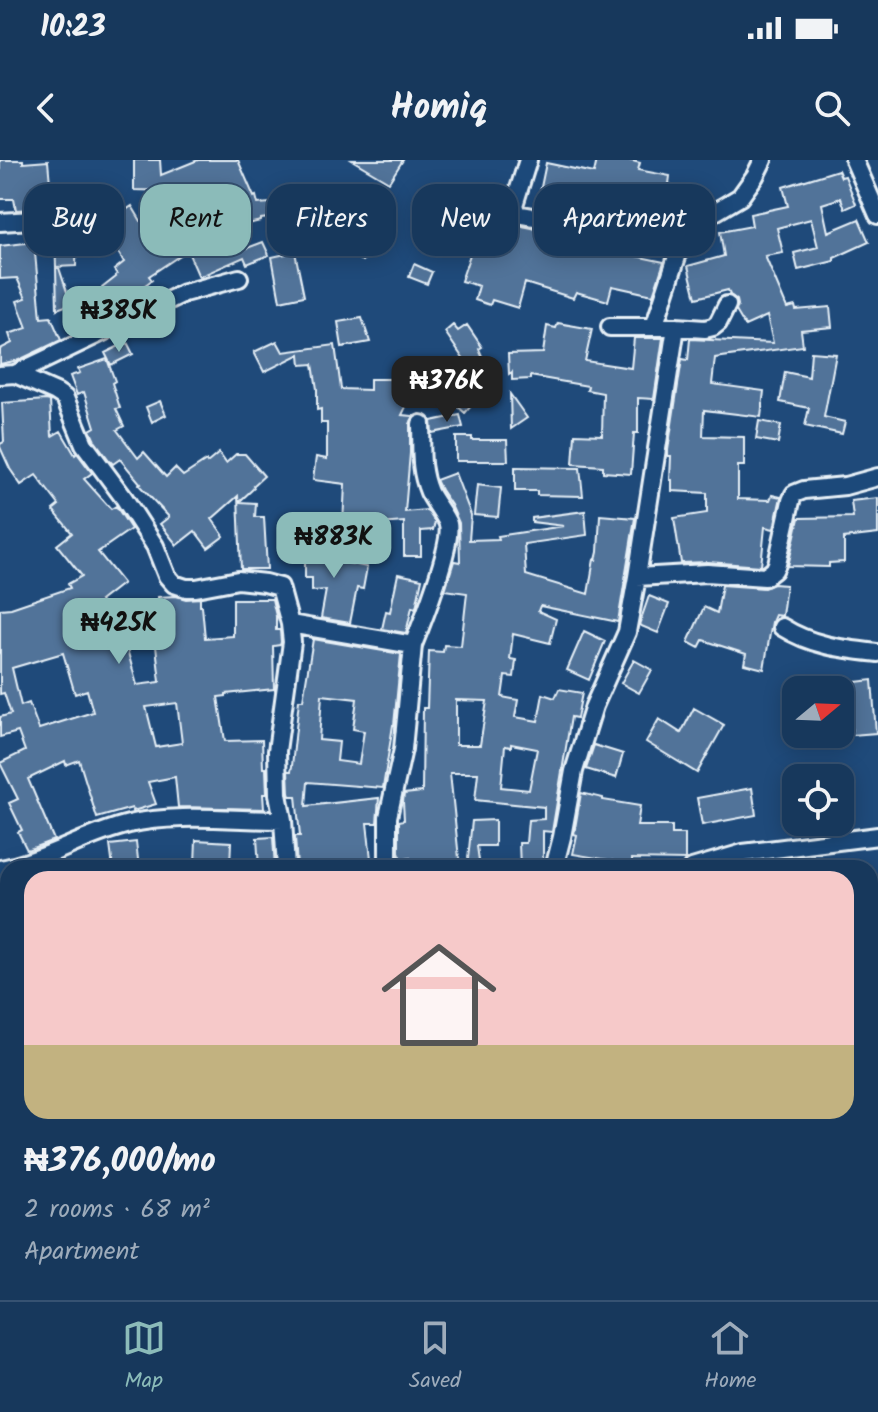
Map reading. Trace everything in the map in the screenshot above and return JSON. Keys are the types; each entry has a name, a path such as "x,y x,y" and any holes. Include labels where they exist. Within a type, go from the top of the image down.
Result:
{"street":[{"path":"528,160 514,205 517,214 534,217"},
{"path":"715,212 740,197 763,160"},
{"path":"854,160 877,211"},
{"path":"0,222 24,221"},
{"path":"654,327 677,256"},
{"path":"7,374 184,293 239,278"},
{"path":"610,327 705,329 718,323 727,305"},
{"path":"556,860 574,771 594,706 627,632 676,327"},
{"path":"7,374 65,398 84,444 155,546 167,576 174,584 196,588 238,580 280,587 292,642 277,751 286,860"},
{"path":"388,860 388,817 403,749 413,645 432,599 449,535 448,523 428,489 421,466 421,424"},
{"path":"637,577 707,573 765,577 777,564 794,494 878,477"},
{"path":"290,624 413,645"},
{"path":"782,627 823,645 878,653"},
{"path":"33,860 124,825 150,819 283,820"},
{"path":"719,860 743,853 878,836"}],"building":[{"path":"0,160 23,160 23,163 48,161 50,184 24,184 24,209 16,210 14,199 0,199"},
{"path":"134,160 160,160 161,175 198,160 238,160 248,184 140,184 140,190 134,190"},
{"path":"352,160 403,160 389,182"},
{"path":"597,160 629,160 640,163 638,170 670,176 669,184 542,184 546,163 594,173"},
{"path":"838,170 841,177 845,176 856,204 845,209 841,198 822,204 828,232 859,219 869,242 834,258 834,261 798,270 794,253 818,247 811,219 777,228 783,253 765,256 787,308 830,307 832,327 801,330 803,346 715,358 712,384 764,391 761,417 704,410 703,436 744,437 744,466 738,466 738,499 770,500 772,495 781,497 774,529 765,527 761,566 681,563 674,518 707,513 707,493 672,491 670,480 671,456 668,456 668,450 682,359 688,360 690,339 773,343 767,316 745,326 736,311 737,300 728,290 696,298 688,266 724,256 720,232 752,226 750,214 788,206 783,187"},
{"path":"251,190 258,204 267,203 267,218 251,223"},
{"path":"132,206 140,219 140,256 179,256 149,276 152,280 105,314 99,297 107,295 102,288 116,277 114,270 124,262 120,256 124,256 124,211"},
{"path":"518,225 534,229 534,256 635,256 664,262 653,295 612,286 608,301 576,292 573,298 525,283 518,308 492,300 490,305 475,300 479,286 461,281 469,256 518,256"},
{"path":"263,242 267,256 247,264 244,257 199,277 190,256 251,256 251,247"},
{"path":"24,243 24,256 35,256 41,318 51,317 61,340 19,360 0,364 0,349 12,343 9,334 27,328 17,301 26,298 17,278 0,279 0,246"},
{"path":"56,256 76,256 76,266 56,267"},
{"path":"296,256 304,296 280,301 272,257"},
{"path":"414,264 432,272 427,284 409,277"},
{"path":"56,268 59,268 71,304 57,309"},
{"path":"362,318 370,342 342,347 338,322"},
{"path":"558,323 592,329 585,361 631,368 634,338 663,338 654,399 638,398 638,433 634,433 631,474 603,472 603,466 573,464 575,434 602,435 603,393 587,390 588,386 530,376 530,379 512,380 512,372 509,374 508,354 543,353 547,326 556,328"},
{"path":"453,325 458,331 467,325 482,347 479,349 492,380 469,389 479,397 465,413 434,385 444,374 451,380 466,363 445,332"},
{"path":"277,341 283,352 335,345 341,389 370,390 370,379 398,379 398,384 413,392 402,415 414,416 410,424 405,512 427,510 435,522 433,530 421,531 421,556 404,556 404,522 343,524 345,484 313,480 316,457 327,459 327,423 321,423 321,409 317,410 313,364 301,365 300,354 264,372 254,352"},
{"path":"127,342 133,354 111,365 105,353"},
{"path":"811,352 836,354 824,417 845,422 842,434 805,426 809,408 780,402 785,372 809,377"},
{"path":"107,359 120,408 116,409 124,426 117,430 138,458 144,452 166,477 175,468 183,476 219,453 226,463 236,454 245,454 264,476 239,502 256,503 255,517 264,517 267,569 241,569 238,496 212,519 224,536 208,548 195,531 177,545 160,524 169,517 120,459 113,464 109,460 90,430 95,427 84,392 77,395 70,376 80,373 78,369"},
{"path":"510,394 527,418 511,429"},
{"path":"50,401 52,436 61,431 75,455 77,453 92,473 84,479 111,509 116,506 131,529 98,552 123,583 100,601 112,618 123,651 127,649 137,685 160,682 155,609 158,609 158,597 200,598 205,638 233,636 233,599 272,599 276,630 280,630 281,642 273,646 274,689 218,697 225,741 262,740 267,794 263,794 264,809 178,807 175,777 148,782 156,804 97,818 79,760 66,765 65,761 28,779 54,840 27,850 18,832 22,830 9,803 18,799 0,763 25,751 18,732 0,737 0,717 11,714 4,693 0,694 0,609 70,588 68,584 82,576 57,545 72,533 53,510 59,505 36,475 21,485 10,469 0,447 4,442 2,403","holes":["63,653 75,694 87,690 93,712 39,729 29,703 21,706 12,668","177,703 182,743 156,747 146,707"]},
{"path":"160,401 166,415 152,422 146,407"},
{"path":"460,415 463,427 432,433 431,421"},
{"path":"759,421 781,425 778,443 756,439"},
{"path":"456,437 507,440 508,461 456,461"},
{"path":"515,467 580,468 583,496 515,491"},
{"path":"455,473 471,515 469,540 499,539 498,536 564,526 532,522 532,518 585,511 587,535 524,544 526,575 588,594 598,552 600,515 635,518 618,622 540,606 538,611 556,619 550,643 513,634 510,659 516,660 514,677 505,676 502,697 518,700 515,717 538,721 543,694 555,698 559,689 582,693 577,718 571,717 552,832 543,831 543,860 520,860 519,843 526,843 528,820 544,819 544,807 475,800 478,773 450,773 459,860 401,860 399,821 404,820 404,794 422,792 423,708 427,708 429,651 443,652 444,645 461,646 467,593 445,590 454,561 460,562 459,523 436,480","holes":["456,700 487,701 480,745 456,745","511,744 537,749 529,790 501,787 505,746 511,747"]},
{"path":"477,485 501,488 498,517 474,515"},
{"path":"878,498 878,534 844,538 844,562 829,563 829,567 788,566 799,518 853,517 851,501"},
{"path":"305,544 329,544 329,547 343,550 342,562 367,567 363,589 357,588 350,623 321,618 326,590 312,591 312,578 305,578"},
{"path":"398,574 422,579 416,608 412,607 406,633 382,629 386,611 390,612"},
{"path":"774,584 786,585 782,616 775,615 772,622 764,669 744,664 746,654 703,640 699,648 688,642 704,607 717,613 722,585 764,588"},
{"path":"649,596 669,604 658,633 639,625"},
{"path":"584,631 605,641 589,680 567,670"},
{"path":"313,639 401,654 394,725 383,788 308,782 306,806 379,798 377,823 367,823 371,860 296,860 295,836 300,836 296,796 289,793 288,771 292,766 299,700 303,700","holes":["322,695 357,699 353,729 364,731 359,764 337,761 339,742 319,740"]},
{"path":"634,660 652,670 639,693 621,683"},
{"path":"872,680 876,733 854,735 854,682"},
{"path":"694,708 724,725 697,773 646,742 659,719 681,733"},
{"path":"594,745 623,754 616,778 586,769"},
{"path":"752,788 756,815 702,825 697,798"},
{"path":"581,793 640,806 637,826 672,826 672,834 685,834 685,860 608,860 573,854 577,835 574,834"},
{"path":"495,820 495,846 477,846 479,860 468,860 472,821"},
{"path":"273,837 274,860 258,860 257,838"},
{"path":"196,840 231,842 230,860 195,860"},
{"path":"136,842 138,860 112,860 110,845"}]}
